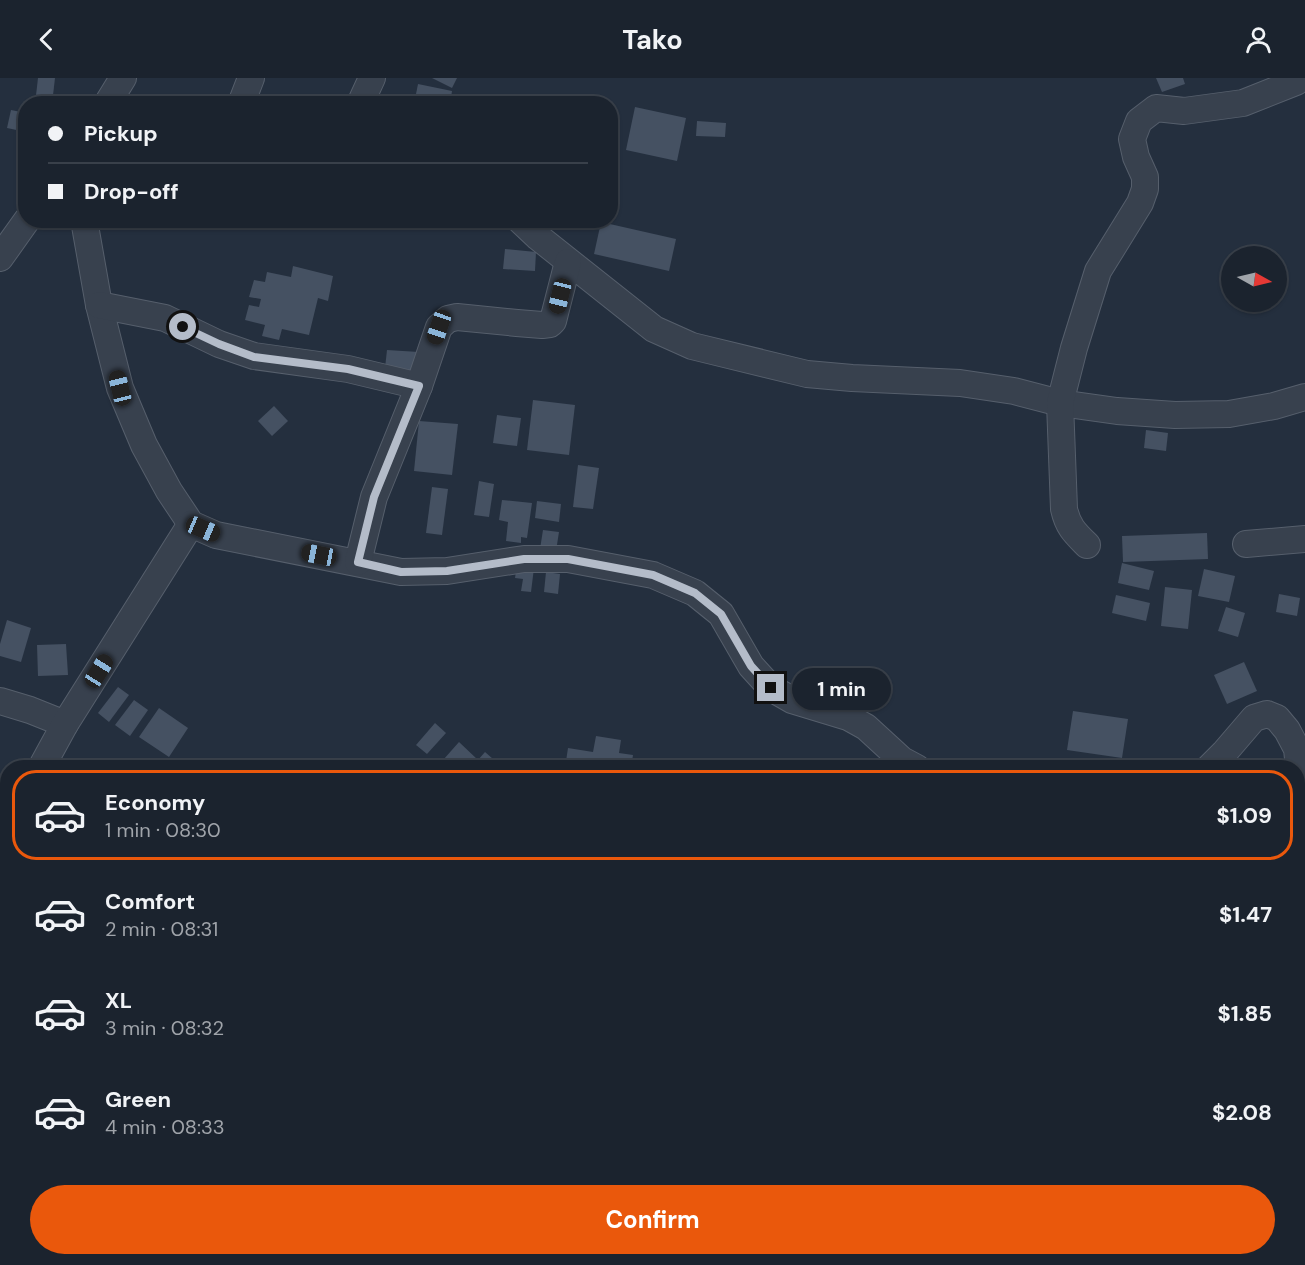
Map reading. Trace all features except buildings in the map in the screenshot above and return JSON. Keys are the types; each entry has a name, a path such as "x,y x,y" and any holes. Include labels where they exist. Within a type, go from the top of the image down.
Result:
{"street":[{"path":"112,96 123,78"},
{"path":"244,96 250,78"},
{"path":"364,96 372,78"},
{"path":"1087,545 1072,530 1064,509 1060,403 1098,271 1145,189 1144,177 1132,139 1139,121 1156,108 1184,111 1243,103 1296,82 1300,78"},
{"path":"1,254 21,228"},
{"path":"85,228 99,305 120,388 144,445 169,491 191,524 216,535 401,572 447,571 524,559 568,559 653,575 695,593 721,614 751,666 771,688 792,700 848,717 866,727 902,760"},
{"path":"529,228 568,262 654,329 692,346 807,374 960,383 1014,391 1060,403 1152,413 1229,414 1274,406 1305,397"},
{"path":"358,562 374,497 419,386 439,327 448,319 457,317 550,324 553,321 568,262"},
{"path":"99,305 165,318 219,344 254,357 348,369 419,386"},
{"path":"45,760 65,724 191,524"},
{"path":"1246,544 1305,539"},
{"path":"0,701 65,724"},
{"path":"1217,760 1254,718 1267,714 1277,718 1301,748"}],"route":[{"path":"183,327 254,357 348,369 419,386 374,497 358,562 401,572 447,571 524,559 568,559 653,575 695,593 721,614 751,666 771,688"}]}
